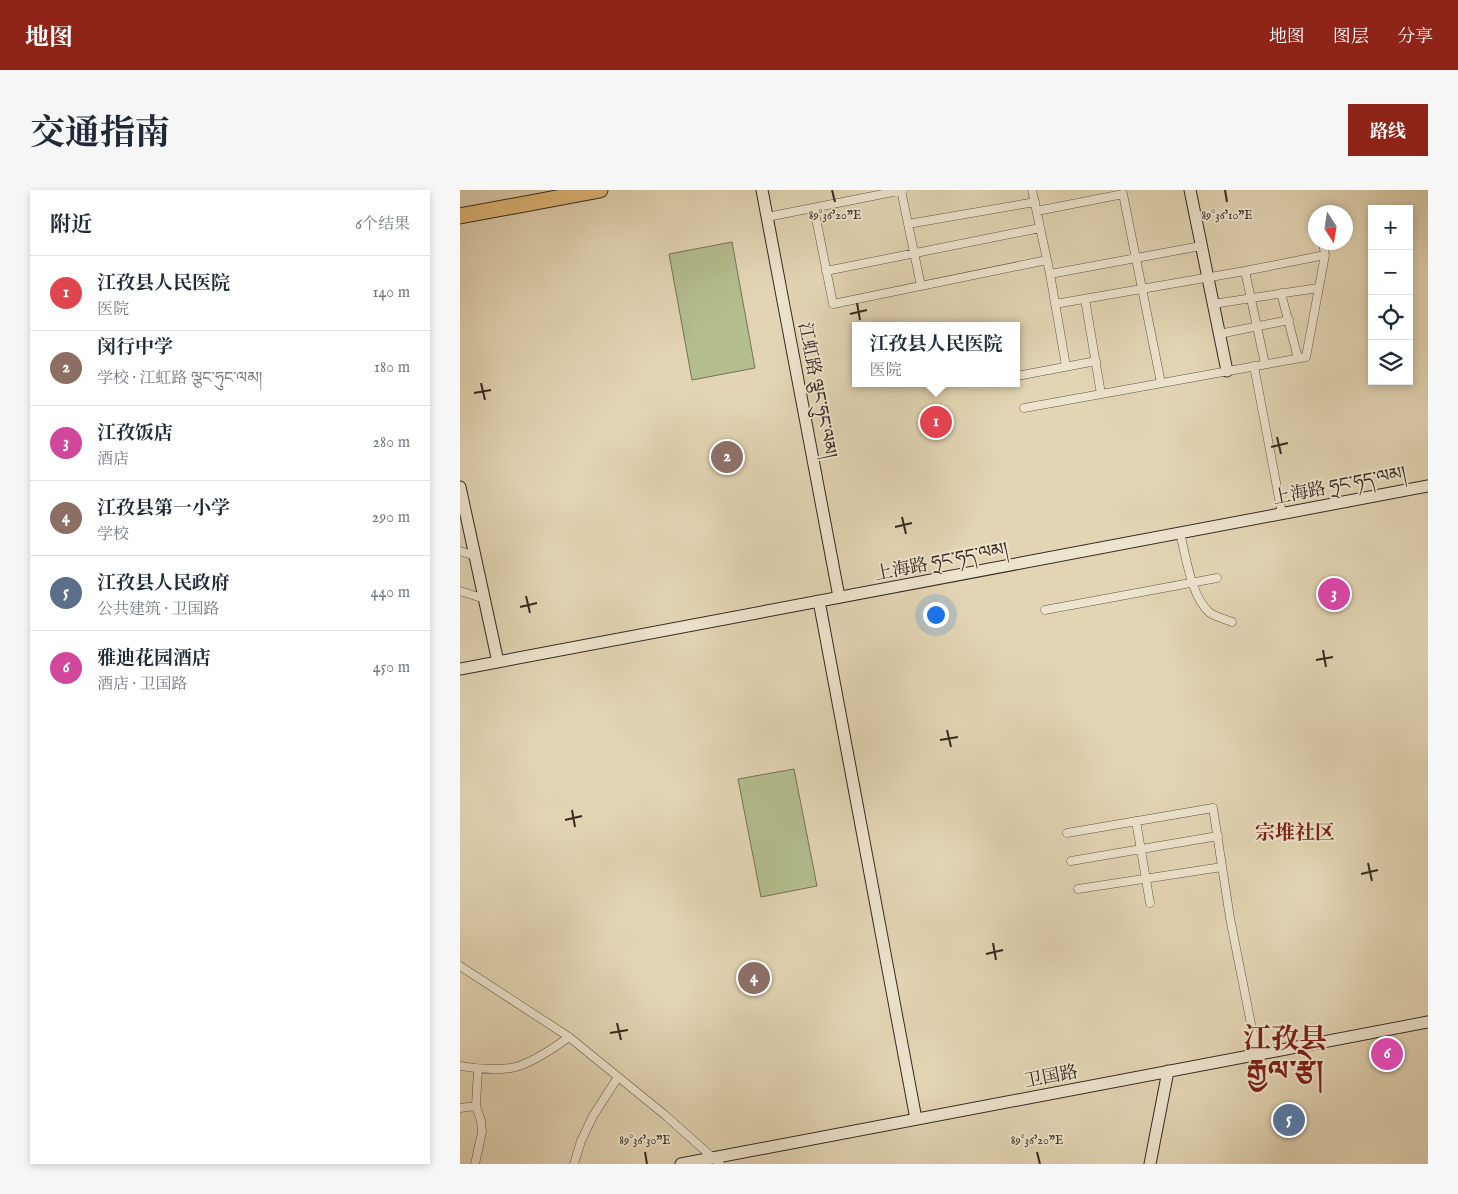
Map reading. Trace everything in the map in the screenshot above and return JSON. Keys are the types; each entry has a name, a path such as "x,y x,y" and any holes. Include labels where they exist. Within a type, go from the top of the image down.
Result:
{"highway":[{"path":"460,216 600,190"}],"main road":[{"name":"江虹路 ལྕང་ཧུང་ལམ།","path":"762,190 840,597"},
{"path":"1190,190 1227,371"},
{"path":"460,486 498,662"},
{"name":"上海路 ཧྲང་ཧད་ལམ།","path":"460,669 1428,486"},
{"path":"819,601 916,1119"},
{"name":"卫国路","path":"681,1164 717,1161 916,1119 1428,1022"},
{"path":"1150,1164 1168,1071"}],"street":[{"path":"767,217 902,190 921,286"},
{"path":"1032,190 1050,274 1066,366"},
{"path":"1037,211 1123,194 1161,383"},
{"path":"908,224 1035,202"},
{"path":"814,208 833,304 1047,260"},
{"path":"826,271 1040,228"},
{"path":"1050,274 1201,246"},
{"path":"1024,408 1306,356 1325,255 1324,250"},
{"path":"1055,304 1325,255"},
{"path":"1245,271 1265,364"},
{"path":"1213,304 1318,288"},
{"path":"1281,293 1298,358"},
{"path":"1085,298 1102,394"},
{"path":"1220,334 1289,320"},
{"path":"1020,375 1096,361"},
{"path":"1254,366 1282,514"},
{"path":"1180,533 1192,582 1205,608 1212,614 1232,622"},
{"path":"460,551 475,556"},
{"path":"1045,610 1217,578"},
{"path":"460,591 485,599"},
{"path":"1067,833 1213,808 1230,918 1257,1054"},
{"path":"1136,821 1150,904"},
{"path":"1071,861 1218,836"},
{"path":"1078,889 1222,867"},
{"path":"460,966 569,1037 665,1115 717,1161"},
{"path":"460,1066 478,1069 512,1068 550,1052 569,1037"},
{"path":"475,1164 482,1132 482,1121 476,1106 478,1069"},
{"path":"574,1164 581,1141 592,1116 618,1077"},
{"path":"460,1108 476,1106"}],"green space":[{"path":"732,242 755,368 692,380 669,254"},
{"path":"794,769 817,886 761,897 738,779"}],"place":[{"name":"江孜县人民医院","path":"936,422"},
{"name":"闵行中学","path":"727,457"},
{"name":"江孜饭店","path":"1334,594"},
{"name":"江孜县第一小学","path":"754,978"},
{"name":"雅迪花园酒店","path":"1387,1054"},
{"name":"江孜县人民政府","path":"1289,1120"}],"district":[{"name":"宗堆社区","path":"1295,832"},
{"name":"江孜县 རྒྱལ་རྩེ།","path":"1285,1054"}]}
